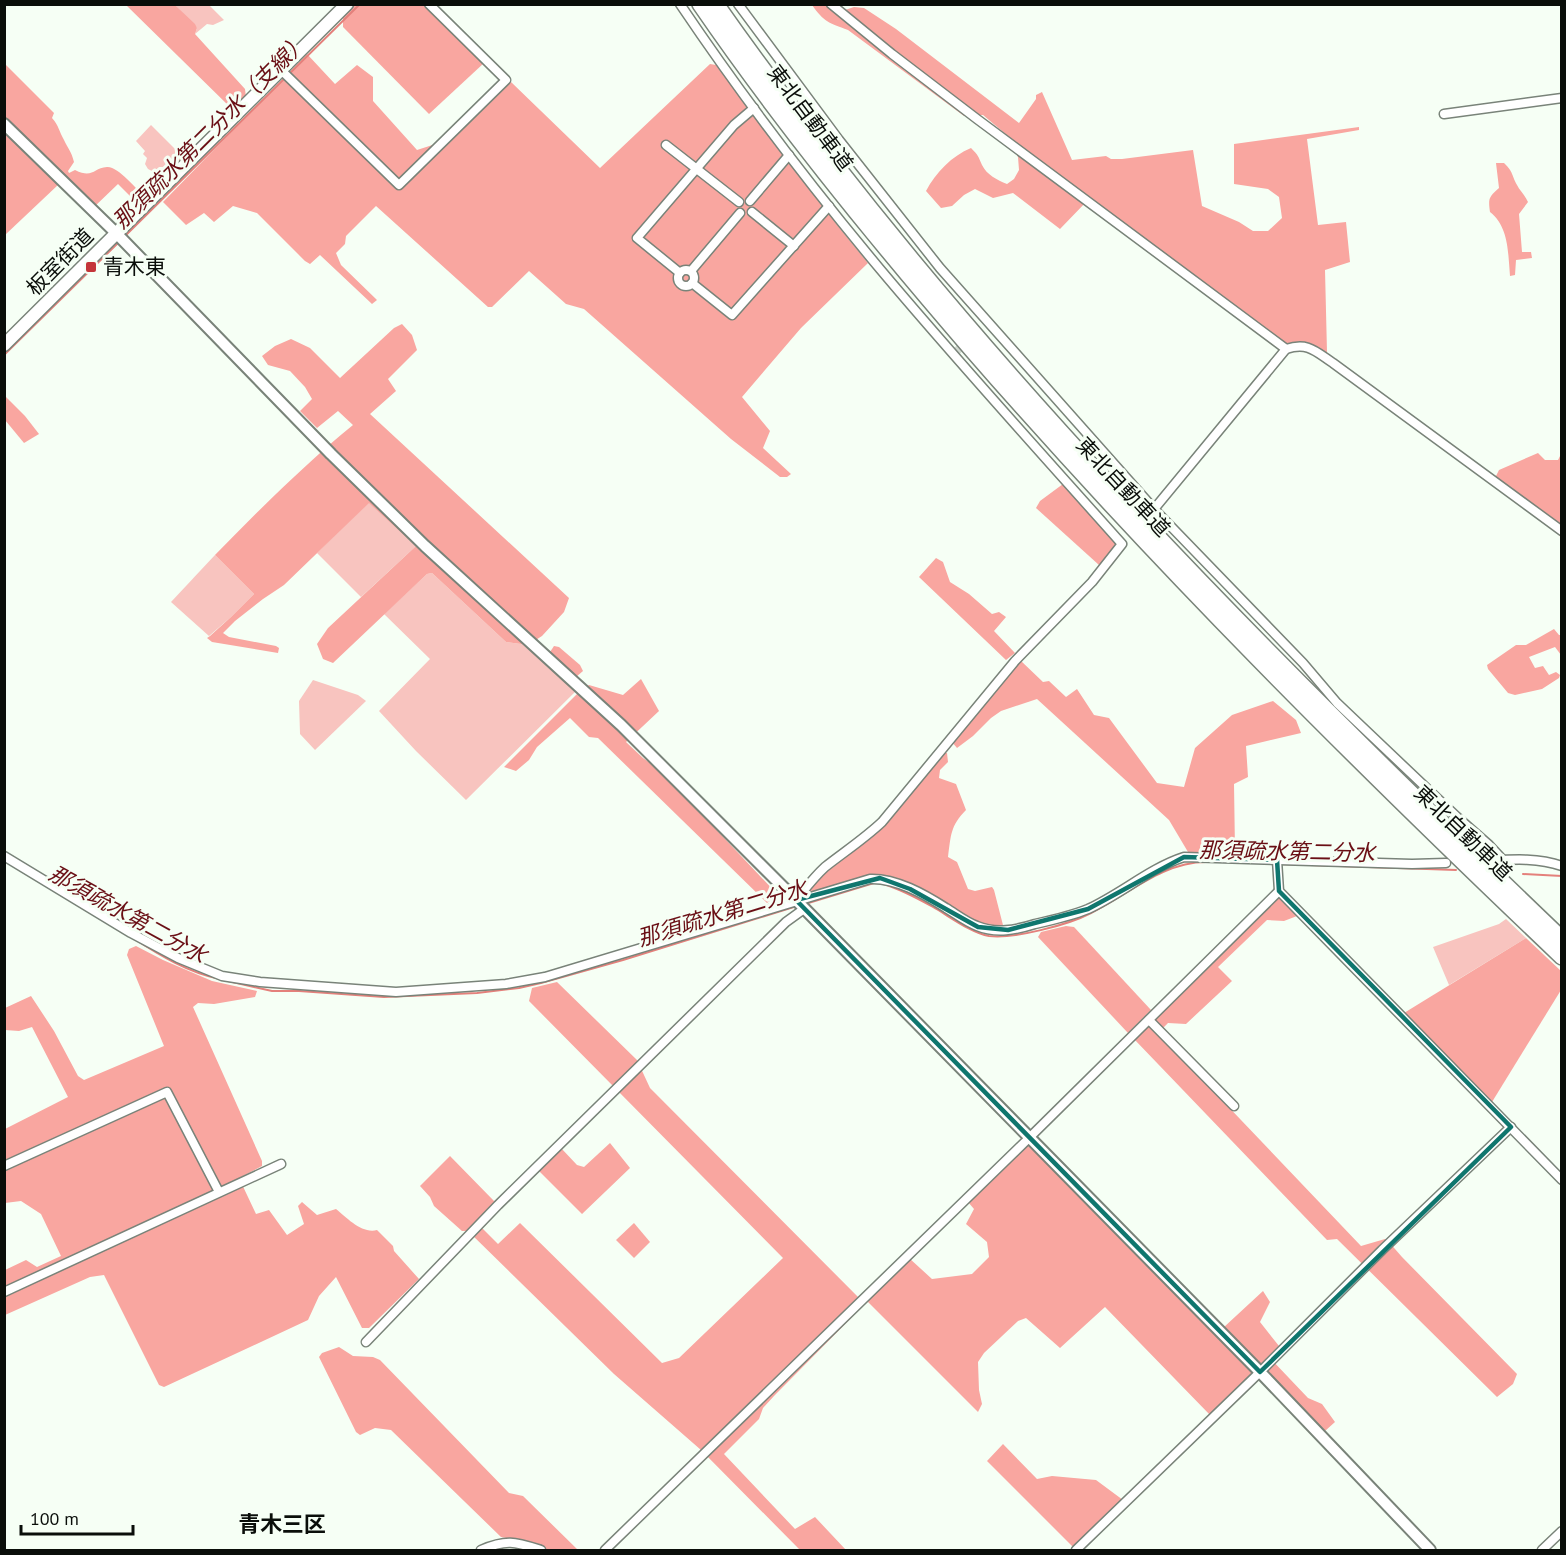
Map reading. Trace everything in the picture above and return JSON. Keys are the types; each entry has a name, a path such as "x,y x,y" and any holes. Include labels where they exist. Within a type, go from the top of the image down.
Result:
{"highway":[{"name":"東北自動車道","path":"700,4 767,97 865,224 1069,460 1256,658 1472,872 1562,957"},
{"name":"東北自動車道","path":"716,4 776,88 874,214 945,300 1078,451 1274,657 1409,792 1562,939"}],"main road":[{"name":"板室街道","path":"4,345 347,4"}],"street":[{"path":"281,70 399,185 506,80 429,4"},
{"path":"680,4 789,155 879,268 1122,544 1092,582 1016,661 882,822 868,836 823,869 796,900"},
{"path":"738,4 839,140 984,323 1152,512 1303,663 1337,703 1457,817 1489,844 1503,860"},
{"path":"831,4 977,119 1286,349"},
{"path":"1444,114 1562,98"},
{"path":"680,273 637,238 734,125 754,108"},
{"path":"4,124 116,233 425,546 613,717 796,900 1260,1372 1430,1551"},
{"path":"666,144 739,202"},
{"path":"750,201 789,155"},
{"path":"745,199 750,201 753,206 752,212 747,216 740,213 737,208 739,202 745,199"},
{"path":"692,283 732,315 829,206"},
{"path":"752,212 794,246"},
{"path":"691,271 740,213"},
{"path":"685,270 691,271 694,278 692,283 686,286 680,283 678,279 680,273 685,270"},
{"path":"1152,512 1286,349 1297,345 1318,353 1562,531"},
{"path":"4,856 131,933 178,958 222,976 260,982 396,992 506,984 545,977 870,879 880,878 895,882 943,906 966,922 998,931 1020,929 1088,909 1166,864 1184,857 1412,864 1446,862"},
{"path":"1277,860 1279,891 1562,1180"},
{"path":"1491,861 1538,860 1562,866"},
{"path":"605,1551 1279,891"},
{"path":"366,1342 498,1205 786,922 804,909"},
{"path":"1149,1020 1234,1106"},
{"path":"4,1166 167,1092 219,1192"},
{"path":"1076,1551 1382,1250 1511,1127"},
{"path":"4,1292 282,1164"},
{"path":"1542,1551 1562,1531"},
{"path":"481,1551 493,1545 508,1542 519,1543 542,1551"}],"highlighted area":[{"path":"1184,857 1277,860 1279,891 1511,1127 1260,1372 796,900 880,878 910,889 978,927 1008,930 1088,909"}],"shaded area":[{"path":"126,5 175,5 195,24 197,28 195,34 245,89 246,97 233,110"},
{"path":"175,5 209,5 224,20 213,25 207,24 195,34 197,28"},
{"path":"355,5 424,5 484,63 429,114 343,27 343,17"},
{"path":"812,5 827,5 845,10 854,7 864,8 896,29 1019,123 1036,99 1036,95 1042,92 1072,160 1106,156 1111,159 1122,159 1193,150 1202,206 1239,222 1253,231 1268,231 1282,218 1279,197 1268,189 1234,184 1234,144 1359,127 1359,130 1307,139 1318,225 1346,222 1350,262 1325,270 1327,352 1287,347 1088,200 1060,229 1013,193 993,198 975,189 952,206 941,208 926,191 945,165 957,155 971,148 984,169 993,177 1007,184 1014,179 1019,170 1018,157 1008,136 983,115 964,116 848,30 824,19"},
{"path":"307,54 335,84 357,65 373,77 373,101 417,150 454,138 511,82 600,168 710,64 716,65 868,263 801,328 742,397 770,431 763,448 791,474 787,477 780,477 731,439 584,309 566,304 529,271 492,307 488,307 376,206 346,236 345,244 336,253 341,265 377,300 372,304 320,255 310,264 305,261 257,213 233,206 214,222 204,213 186,225 163,202"},
{"path":"4,63 54,113 52,118 74,162 69,173 75,170 89,173 107,167 116,170 145,197 138,204 118,184 93,208 5,119"},
{"path":"151,125 184,158 170,172 160,167 154,172 145,164 147,158 143,154 145,151 136,141"},
{"path":"5,130 59,184 5,235"},
{"path":"1496,163 1504,163 1507,166 1528,202 1519,214 1522,252 1531,252 1532,258 1516,260 1515,275 1510,276 1504,233 1489,207 1490,198 1499,188"},
{"path":"402,324 412,335 417,350 388,379 396,391 370,414 569,598 564,612 542,636 528,645 506,642 432,573 427,574 333,663 323,659 317,644 328,628 416,546 369,503 284,585 235,621 223,633 229,637 276,646 279,648 278,653 212,642 207,638 254,594 215,555 299,472 353,425 338,411 317,428 300,411 312,399 305,387 290,371 268,365 262,356 275,346 291,339 310,348 340,378 394,328"},
{"path":"4,395 39,434 24,443 5,420"},
{"path":"1538,453 1545,460 1558,460 1561,454 1561,539 1553,521 1497,480 1499,470"},
{"path":"1063,484 1117,545 1099,565 1036,508 1040,501"},
{"path":"369,502 416,546 361,597 317,553"},
{"path":"215,555 254,594 209,636 171,602"},
{"path":"936,558 943,562 950,582 969,594 992,614 999,612 1006,617 994,631 1015,653 1006,660 919,577"},
{"path":"432,573 506,642 528,645 578,689 466,800 379,711 430,659 384,614 427,574"},
{"path":"1554,629 1561,635 1561,655 1555,647 1529,657 1535,668 1543,666 1549,675 1556,672 1560,675 1559,678 1542,689 1515,695 1508,693 1487,665 1516,645 1526,645"},
{"path":"554,646 559,647 580,665 583,671 576,677 550,652"},
{"path":"1020,660 1043,682 1049,681 1066,697 1077,689 1094,715 1109,718 1157,783 1184,787 1195,748 1232,715 1273,701 1296,720 1301,733 1246,746 1248,777 1234,784 1235,851 1231,854 1191,853 1188,852 1169,820 1037,699 1001,711 957,748 952,742"},
{"path":"641,679 659,711 626,742 660,770 778,895 767,903 598,738 589,737 570,718 537,747 529,760 516,771 504,767 578,693 589,685 623,695"},
{"path":"313,680 358,695 366,701 315,750 300,734 299,701"},
{"path":"943,753 947,753 948,762 940,770 939,778 956,784 966,810 954,826 948,857 957,862 968,889 975,891 992,887 1004,929 976,924 900,880 880,874 807,892 812,884 847,853"},
{"path":"1278,897 1297,916 1284,921 1267,920 1218,967 1232,981 1186,1024 1168,1023 1158,1033 1361,1246 1385,1239 1388,1241 1517,1374 1513,1384 1497,1397 1337,1239 1327,1240 1134,1039"},
{"path":"1506,919 1526,938 1449,985 1433,947 1499,924"},
{"path":"1066,926 1074,927 1151,1010 1128,1033 1038,937 1041,932"},
{"path":"1526,938 1561,971 1561,990 1492,1102 1404,1013"},
{"path":"136,946 212,981 257,991 255,997 214,1004 198,1003 193,1007 262,1161 262,1166 239,1178 256,1214 269,1210 287,1235 304,1224 298,1206 302,1202 317,1215 336,1209 360,1227 371,1231 377,1230 393,1246 394,1251 419,1279 369,1328 362,1328 336,1277 319,1296 308,1320 164,1387 159,1385 104,1275 90,1277 5,1315 5,1270 26,1260 37,1267 61,1256 41,1214 21,1201 5,1203 5,1129 68,1097 32,1027 19,1031 5,1030 5,1008 31,996 54,1031 78,1076 84,1080 164,1046 127,955 129,949"},
{"path":"557,982 637,1060 650,1088 865,1304 774,1396 763,1408 759,1419 724,1454 795,1529 815,1517 846,1550 800,1550 701,1450 614,1374 468,1231 462,1231 434,1206 430,1197 420,1186 450,1156 494,1201 495,1204 477,1223 498,1244 520,1223 662,1363 679,1358 783,1258 529,1001 532,988"},
{"path":"610,1143 630,1168 582,1214 539,1171 561,1148 577,1165 584,1167"},
{"path":"1025,1145 1032,1146 1255,1371 1210,1415 1105,1307 1060,1348 1026,1318 1018,1321 984,1353 978,1362 982,1404 978,1412 866,1300 909,1258 932,1279 972,1274 989,1257 987,1242 966,1224 974,1209 968,1202"},
{"path":"634,1223 650,1242 634,1258 616,1240"},
{"path":"1263,1291 1270,1302 1260,1322 1279,1346 1270,1358 1308,1398 1322,1404 1335,1422 1325,1431 1320,1430 1223,1328"},
{"path":"339,1347 353,1356 373,1357 380,1360 509,1493 523,1496 578,1550 550,1550 501,1537 391,1430 375,1428 360,1435 356,1432 319,1357 322,1353"},
{"path":"1003,1444 1037,1479 1052,1476 1096,1480 1123,1500 1074,1548 987,1461"}],"waterway":[{"name":"那須疏水第二分水（支線）","path":"124,237 360,4"},
{"name":"那須疏水第二分水（支線）","path":"4,355 120,241"},
{"name":"那須疏水第二分水","path":"883,884 915,897 975,931 989,936 1000,936 1041,930 1069,922 1105,906 1160,873 1190,863 1206,862"},
{"name":"那須疏水第二分水","path":"1280,864 1456,870"},
{"name":"那須疏水第二分水","path":"1523,874 1562,876"},
{"name":"那須疏水第二分水","path":"805,904 874,883"},
{"name":"那須疏水第二分水","path":"228,981 272,991 384,997 477,993 519,988 623,960 797,906"},
{"name":"那須疏水第二分水","path":"133,938 186,968 220,979"}],"tunnel":[{"path":"957,351 981,325"}],"place":[{"name":"青木東","path":"91,267"}],"district":[{"name":"青木三区","path":"282,1524"}]}
